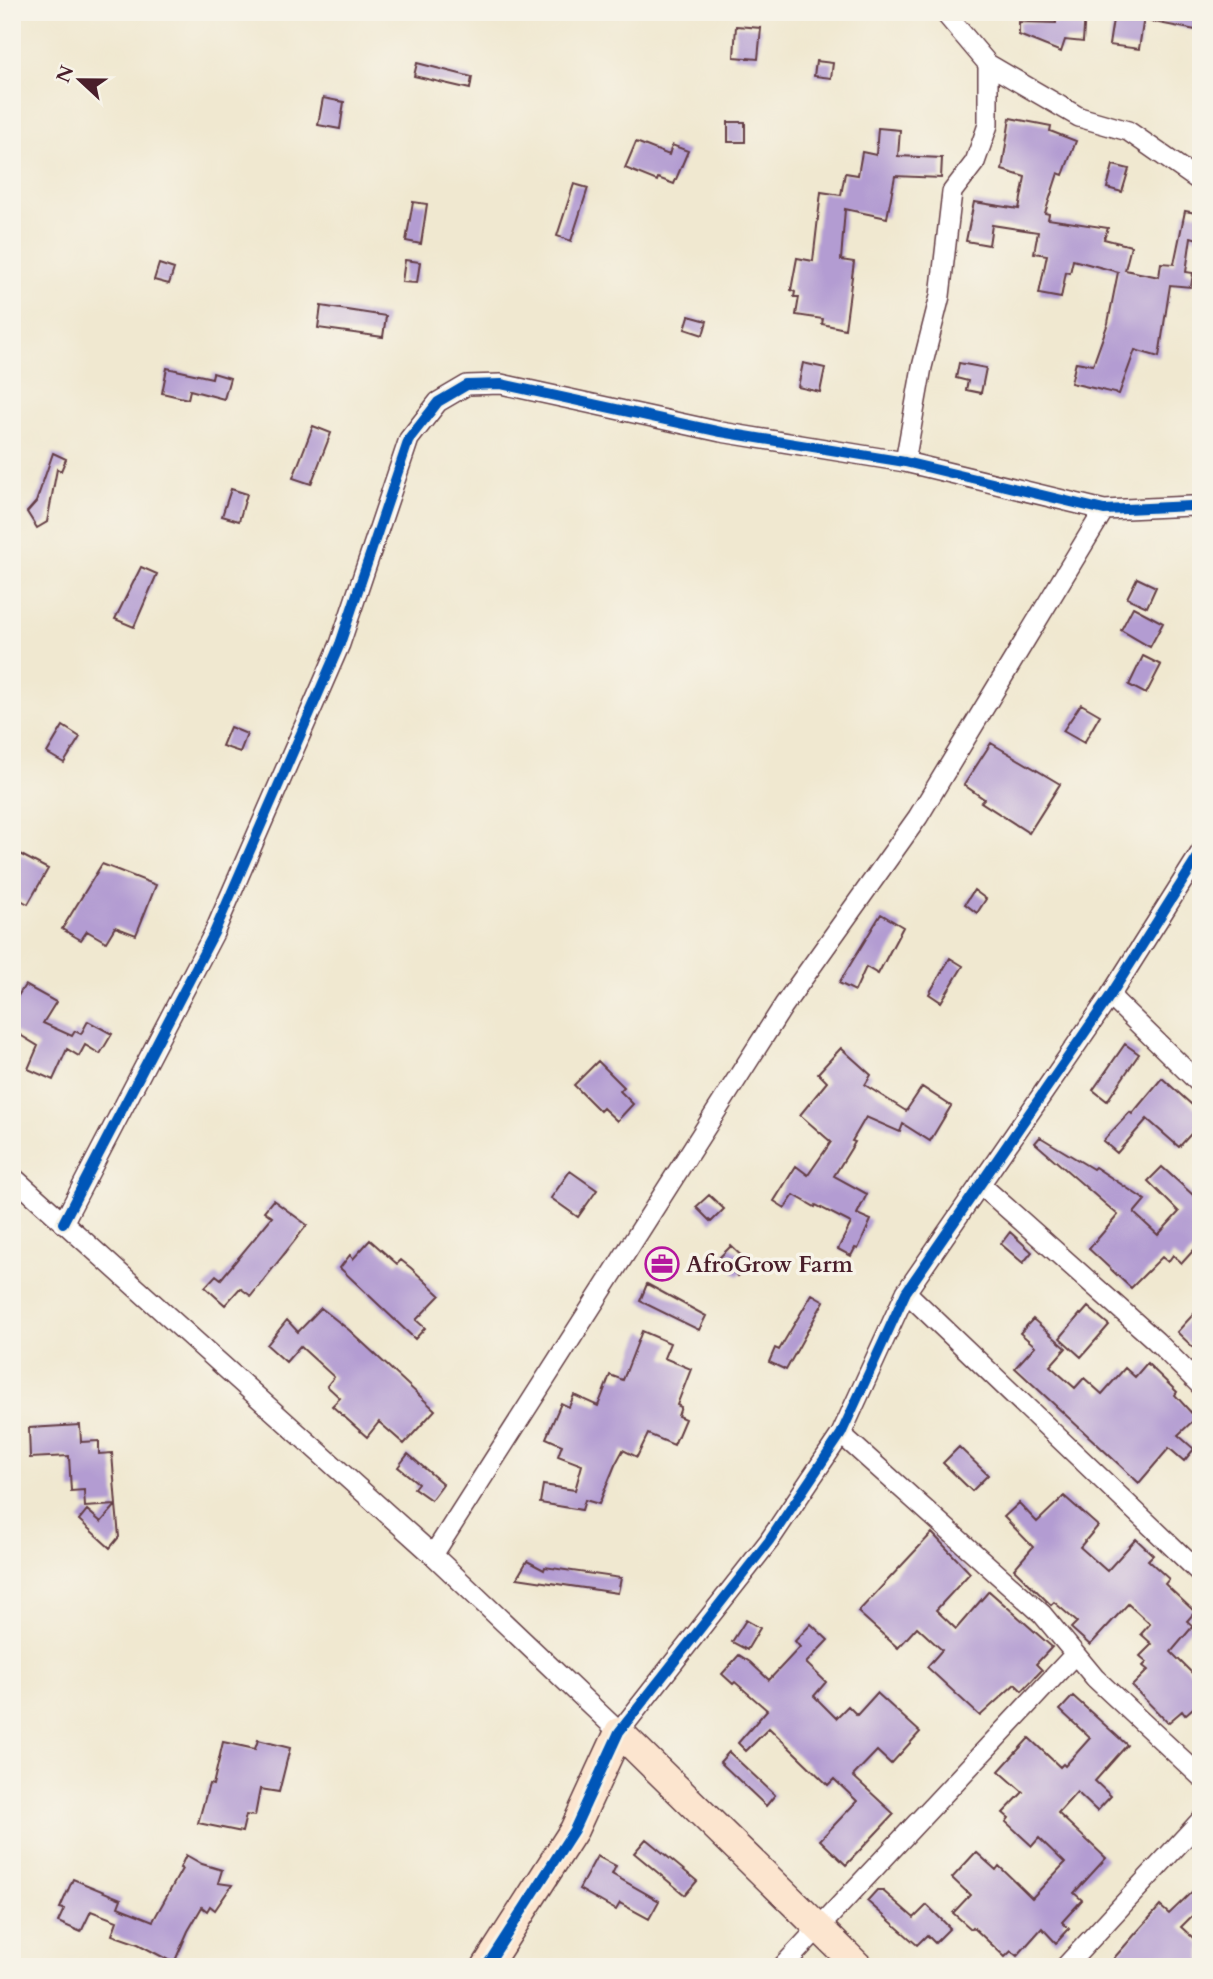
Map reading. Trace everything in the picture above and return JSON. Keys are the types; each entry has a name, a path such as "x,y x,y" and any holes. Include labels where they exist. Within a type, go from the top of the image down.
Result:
{"street":[{"path":"944,12 988,64 1079,117 1128,131 1201,182"},
{"path":"905,462 922,367 940,296 952,192 975,162 988,125 988,64"},
{"path":"63,1223 214,933 340,644 409,439 438,402 467,385 501,384 721,432 905,462 1104,510 1191,506 1201,509"},
{"path":"433,1555 785,1005 918,817 1104,510"},
{"path":"486,1967 574,1830 619,1732 769,1541 841,1434 906,1292 1110,996 1201,852"},
{"path":"1110,996 1201,1085"},
{"path":"12,1176 433,1555 859,1967"},
{"path":"980,1184 1156,1342 1201,1386"},
{"path":"906,1292 1201,1574"},
{"path":"841,1434 1042,1614 1104,1687 1201,1777"},
{"path":"782,1967 1075,1654"},
{"path":"1065,1967 1201,1820"}],"building":[{"path":"1068,12 1085,12 1083,42 1065,40 1061,52 1019,35 1019,22 1056,23 1056,17 1068,18"},
{"path":"1149,12 1201,12 1201,31 1148,21"},
{"path":"1114,13 1144,17 1139,49 1109,45"},
{"path":"736,26 761,28 758,59 734,57"},
{"path":"816,61 833,63 831,78 814,76"},
{"path":"417,63 472,77 470,89 414,76"},
{"path":"323,98 344,102 340,129 318,125"},
{"path":"1010,118 1051,126 1050,131 1076,141 1063,175 1058,173 1045,213 1049,214 1048,219 1108,228 1104,239 1131,246 1125,270 1159,277 1161,263 1174,264 1185,211 1201,214 1201,240 1191,237 1186,272 1193,273 1191,287 1170,285 1159,357 1135,350 1119,394 1071,383 1076,362 1093,365 1108,323 1118,272 1073,260 1070,273 1066,272 1061,298 1039,294 1047,255 1034,253 1038,232 992,225 989,245 966,241 974,202 1019,209 1025,177 1002,170"},
{"path":"728,122 745,122 745,142 728,142"},
{"path":"878,128 900,130 898,156 942,158 941,178 895,176 887,218 845,209 841,260 854,262 845,329 822,324 823,319 796,315 799,297 794,297 795,292 791,290 797,258 813,261 821,192 841,195 845,173 858,175 862,152 876,155"},
{"path":"636,142 669,155 672,145 688,151 674,184 658,178 657,181 625,168"},
{"path":"1113,165 1129,169 1122,192 1107,188"},
{"path":"574,184 588,188 571,241 557,236"},
{"path":"413,202 427,204 421,244 406,241"},
{"path":"405,260 420,262 417,283 402,282"},
{"path":"159,264 174,269 169,284 154,280"},
{"path":"321,306 386,316 383,337 318,328"},
{"path":"689,316 707,321 703,335 685,329"},
{"path":"803,363 825,368 820,392 798,387"},
{"path":"959,363 986,368 981,393 966,390 968,381 956,378"},
{"path":"167,368 212,378 213,373 230,378 224,399 190,390 188,399 162,393"},
{"path":"313,426 331,433 311,484 293,478"},
{"path":"53,453 66,459 61,471 57,469 47,522 37,528 27,512 36,502"},
{"path":"231,489 247,494 239,521 222,516"},
{"path":"141,567 157,574 134,627 115,619"},
{"path":"1137,578 1156,587 1147,607 1127,598"},
{"path":"1133,607 1163,623 1150,647 1121,630"},
{"path":"1143,656 1161,665 1146,694 1129,685"},
{"path":"1081,704 1100,715 1084,743 1063,731"},
{"path":"63,726 80,737 64,763 47,753"},
{"path":"230,727 247,734 240,752 222,746"},
{"path":"991,743 1060,784 1029,833 981,802 984,799 964,785"},
{"path":"12,850 48,869 28,904 12,895"},
{"path":"102,864 156,885 136,935 115,927 106,942 87,931 81,940 62,929"},
{"path":"974,890 986,899 977,913 965,904"},
{"path":"881,914 903,927 878,974 866,967 855,991 839,983"},
{"path":"950,958 963,966 941,1002 929,994"},
{"path":"25,985 56,1002 43,1023 72,1036 75,1031 81,1034 88,1021 112,1034 100,1054 85,1045 79,1056 67,1049 53,1080 28,1069 38,1046 12,1030 12,1005"},
{"path":"1125,1044 1139,1054 1107,1101 1093,1090"},
{"path":"841,1048 871,1075 865,1085 906,1111 922,1087 951,1106 930,1141 903,1124 900,1132 866,1117 852,1141 855,1142 834,1176 867,1194 857,1214 871,1220 858,1249 855,1248 851,1256 838,1249 851,1223 794,1195 785,1208 774,1201 796,1166 808,1175 831,1142 800,1115 827,1082 818,1073"},
{"path":"598,1061 624,1087 620,1091 633,1104 617,1121 603,1108 600,1111 574,1085"},
{"path":"1162,1078 1201,1113 1201,1123 1179,1147 1147,1119 1117,1153 1103,1141 1130,1112 1132,1114"},
{"path":"1040,1137 1093,1169 1095,1167 1145,1200 1134,1213 1158,1235 1179,1212 1148,1181 1162,1167 1193,1195 1201,1185 1201,1242 1182,1263 1173,1255 1168,1262 1162,1257 1131,1288 1089,1249 1118,1215 1035,1143"},
{"path":"570,1171 597,1190 578,1217 551,1198"},
{"path":"709,1195 724,1209 711,1222 696,1207"},
{"path":"273,1200 307,1225 251,1296 240,1288 225,1305 205,1287 216,1275 221,1279 272,1217 264,1211"},
{"path":"1010,1232 1032,1252 1023,1263 1001,1244"},
{"path":"370,1240 397,1264 401,1260 440,1295 416,1320 425,1328 415,1339 340,1268 350,1255 353,1259"},
{"path":"731,1246 750,1264 738,1276 719,1258"},
{"path":"647,1284 706,1316 699,1330 640,1301"},
{"path":"812,1294 824,1301 786,1370 769,1362 775,1348 779,1350"},
{"path":"1201,1306 1201,1355 1177,1332"},
{"path":"1088,1307 1109,1325 1081,1357 1060,1338"},
{"path":"321,1308 349,1330 435,1410 404,1444 379,1422 367,1437 332,1406 340,1398 327,1386 334,1377 300,1346 286,1362 267,1345 287,1320 298,1332"},
{"path":"1033,1319 1066,1348 1050,1366 1075,1388 1084,1378 1102,1394 1125,1368 1135,1377 1147,1363 1177,1392 1175,1395 1196,1418 1178,1435 1194,1449 1184,1461 1169,1448 1139,1483 1015,1368 1035,1346 1020,1333"},
{"path":"642,1331 670,1343 664,1358 691,1369 677,1405 681,1407 678,1416 685,1419 674,1445 648,1434 637,1457 623,1450 599,1504 585,1500 582,1510 540,1503 543,1485 575,1490 582,1465 558,1456 562,1445 546,1438 561,1403 569,1407 574,1395 598,1406 610,1375 623,1380"},
{"path":"80,1425 81,1442 99,1441 99,1454 112,1453 116,1505 85,1507 84,1490 71,1491 69,1456 30,1458 29,1428"},
{"path":"959,1447 988,1475 972,1491 943,1463"},
{"path":"408,1454 443,1484 431,1500 414,1488 418,1483 398,1467"},
{"path":"1064,1496 1098,1526 1080,1547 1107,1571 1136,1539 1153,1555 1148,1560 1169,1579 1165,1584 1195,1612 1187,1621 1193,1626 1171,1652 1201,1682 1201,1701 1185,1715 1182,1711 1168,1723 1132,1686 1148,1670 1143,1666 1147,1662 1140,1656 1152,1644 1141,1634 1150,1624 1128,1604 1090,1645 1071,1628 1077,1622 1054,1602 1051,1605 1014,1569 1033,1547 1004,1517 1019,1503 1037,1522"},
{"path":"116,1505 119,1537 110,1548 79,1520 87,1510 101,1522"},
{"path":"932,1533 970,1573 936,1610 956,1629 989,1591 1052,1647 1036,1664 1042,1670 1022,1691 1015,1684 980,1716 927,1667 942,1650 917,1627 898,1648 858,1612"},
{"path":"527,1561 544,1570 545,1567 621,1578 618,1593 517,1578"},
{"path":"746,1620 760,1628 747,1650 732,1642"},
{"path":"811,1624 828,1640 806,1663 826,1682 814,1696 836,1718 848,1706 857,1715 877,1693 920,1732 891,1764 877,1751 853,1776 894,1814 846,1865 820,1840 857,1801 834,1779 828,1785 769,1728 746,1751 738,1743 767,1710 722,1674 739,1655 769,1680 800,1647 795,1641"},
{"path":"1073,1696 1127,1745 1095,1781 1111,1796 1097,1811 1077,1792 1058,1813 1106,1858 1074,1893 1082,1900 1062,1922 1069,1929 1056,1943 1042,1928 1017,1956 1011,1951 1005,1957 973,1927 971,1929 953,1913 970,1895 952,1878 976,1852 996,1870 999,1866 1032,1898 1065,1863 1039,1838 1032,1846 1006,1822 1009,1818 1003,1813 1023,1792 999,1771 1029,1738 1060,1767 1063,1764 1065,1766 1090,1738 1060,1710"},
{"path":"258,1740 290,1748 279,1792 260,1789 255,1816 246,1815 242,1832 198,1823 209,1784 213,1785 223,1742 255,1749"},
{"path":"729,1752 775,1795 766,1806 720,1762"},
{"path":"646,1839 697,1881 685,1895 634,1853"},
{"path":"186,1855 202,1864 222,1870 218,1883 232,1885 215,1910 210,1906 207,1911 202,1907 174,1963 138,1944 112,1935 117,1921 91,1911 81,1932 58,1922 64,1909 60,1908 73,1879 121,1899 118,1907 153,1921 182,1869 180,1868"},
{"path":"597,1856 616,1866 612,1874 659,1901 649,1919 620,1903 616,1910 579,1889"},
{"path":"1201,1883 1201,1907 1181,1927 1201,1945 1201,1967 1123,1967 1114,1958 1160,1906 1169,1914"},
{"path":"877,1890 882,1890 914,1918 927,1905 950,1928 935,1943 927,1935 917,1945 867,1901"}],"cycle path":[{"path":"63,1223 214,933 340,644 409,439 438,402 467,385 501,384 721,432 905,462 1104,510 1191,506 1201,509"},
{"path":"486,1967 574,1830 619,1732 769,1541 841,1434 906,1292 1110,996 1201,852"}],"place":[{"name":"AfroGrow Farm","path":"662,1264"}]}
